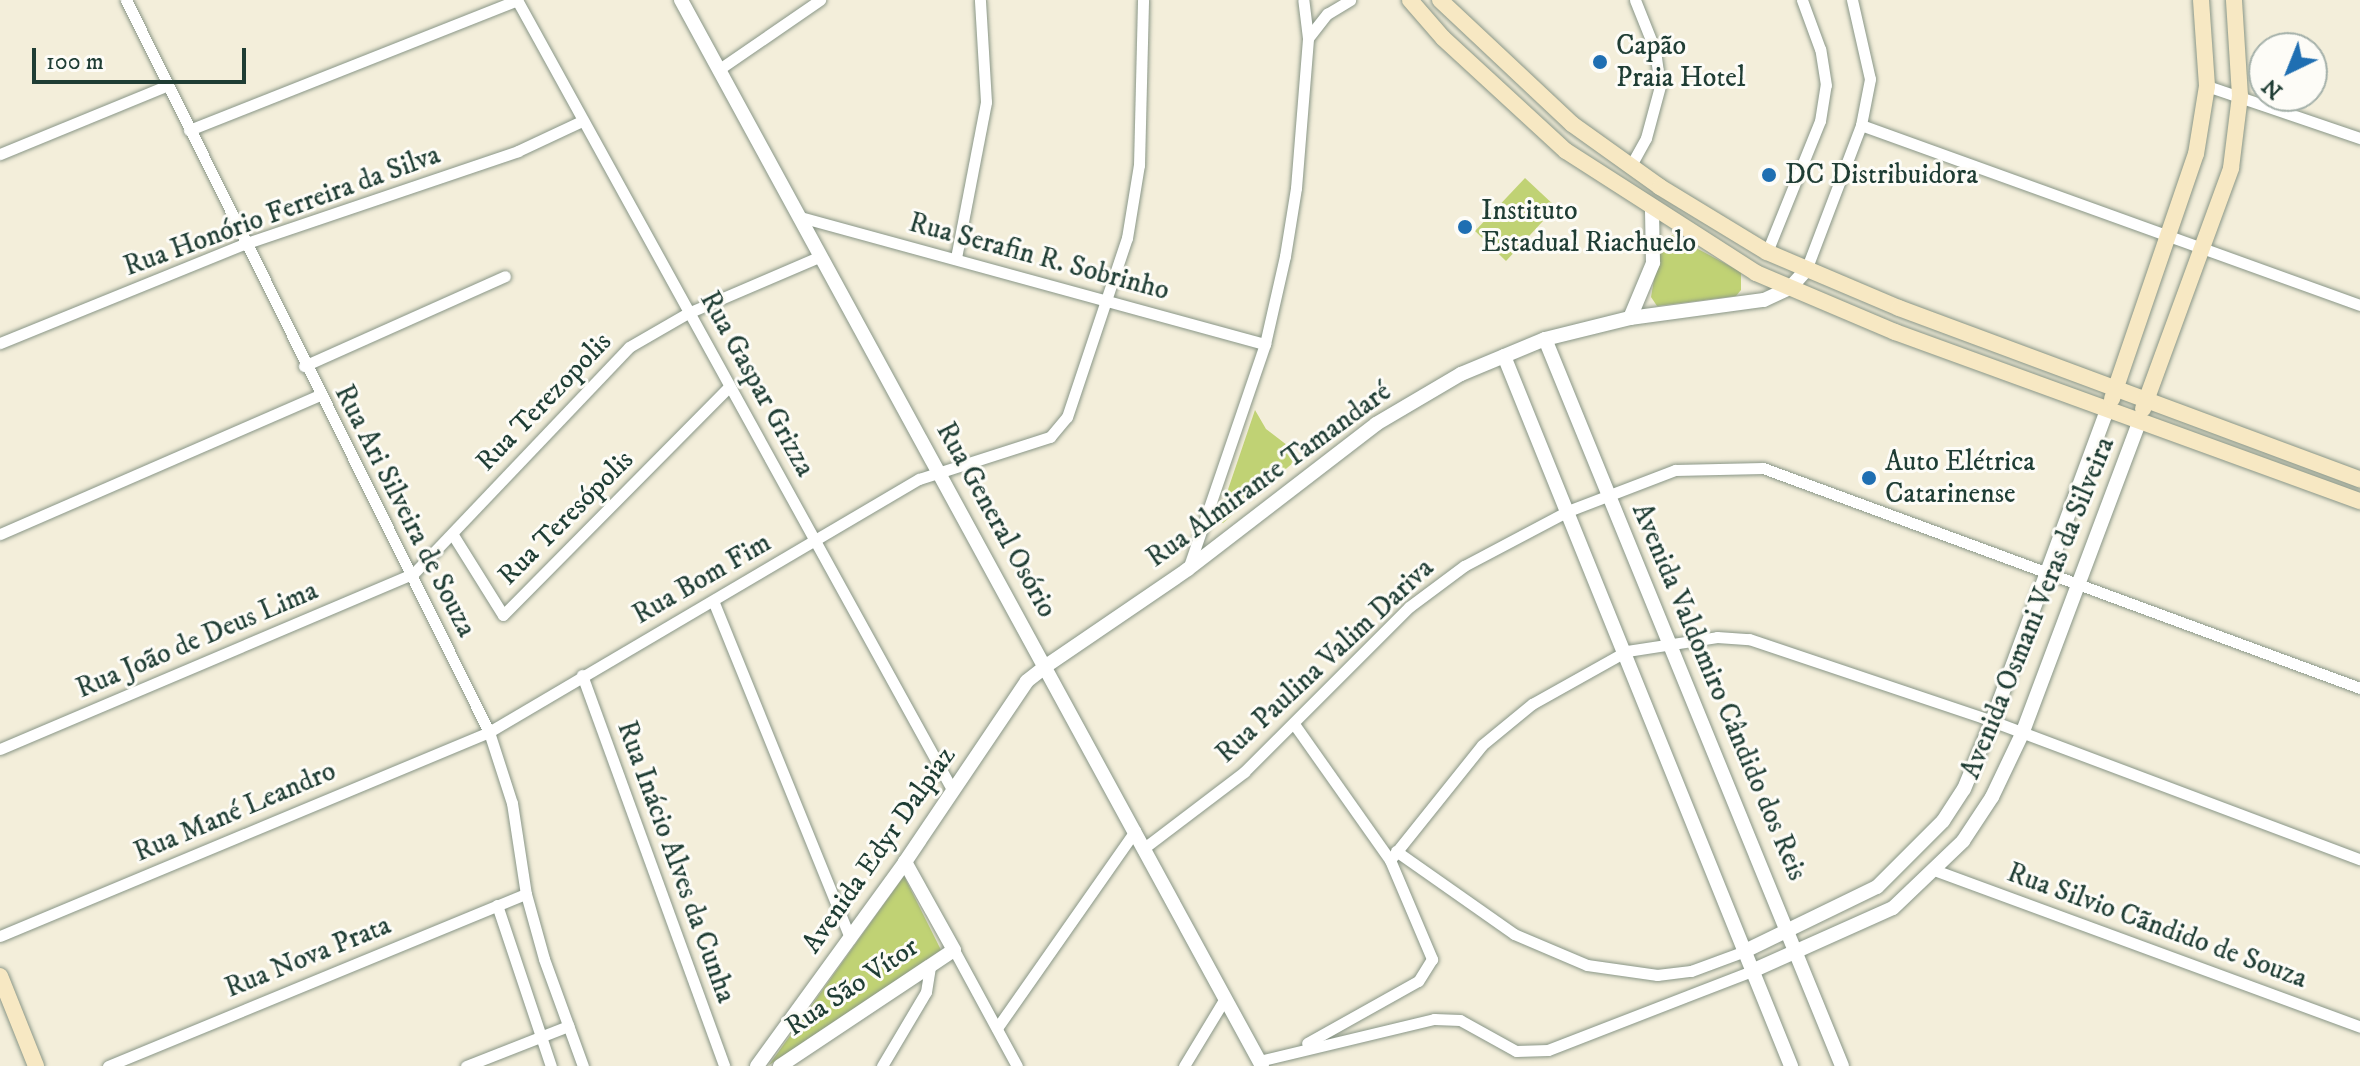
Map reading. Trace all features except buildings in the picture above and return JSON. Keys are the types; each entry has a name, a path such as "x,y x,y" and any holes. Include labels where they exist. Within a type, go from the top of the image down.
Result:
{"main road":[{"path":"1410,0 1539,127 1652,210 1790,288 1895,332 2360,501"},
{"path":"1440,0 1548,104 1630,167 1767,252 2116,390 2360,479"},
{"path":"2107,410 2171,236 2196,154 2207,86 2201,0"},
{"path":"2139,422 2231,168 2240,96 2234,0"},
{"path":"0,976 36,1066"}],"street":[{"name":"Rua Gaspar Grizza","path":"517,0 580,122 953,791"},
{"path":"189,130 517,0"},
{"name":"Rua General Osório","path":"681,0 940,470 1261,1064"},
{"path":"718,70 820,0"},
{"path":"956,258 986,102 980,0"},
{"name":"Rua Bom Fim","path":"489,732 582,675 714,603 814,541 940,470 1050,437 1067,417 1111,300 1139,165 1143,0"},
{"path":"1188,569 1265,344 1296,188 1308,38 1303,0"},
{"path":"1308,38 1327,14 1350,0"},
{"path":"1630,167 1646,138 1660,86 1655,50 1635,0"},
{"path":"1767,252 1820,121 1826,85 1820,49 1802,0"},
{"path":"1806,270 1861,125 1870,79 1852,0"},
{"name":"Rua Ari Silveira de Souza","path":"128,1 166,86 304,366 413,574 489,732 512,803 526,894 583,1066"},
{"path":"0,154 166,86"},
{"path":"2207,86 2360,138"},
{"name":"Rua Honório Ferreira da Silva","path":"0,343 244,244 504,156 580,122"},
{"path":"1861,125 2360,305"},
{"path":"1630,318 1653,263 1652,210"},
{"name":"Rua Serafin R. Sobrinho","path":"800,217 1265,344"},
{"name":"Rua Terezopolis","path":"413,574 453,535 607,365 688,313 821,256"},
{"name":"Rua Almirante Tamandaré","path":"1046,666 1188,569 1376,424 1504,356 1545,339 1630,318 1764,300 1790,288 1806,270"},
{"path":"304,366 505,276"},
{"name":"Avenida Valdomiro Cândido dos Reis","path":"1545,339 1668,642 1790,930 1842,1066"},
{"path":"1504,356 1627,651 1791,1066"},
{"name":"Rua Teresópolis","path":"453,535 503,615 728,388"},
{"path":"0,534 320,395"},
{"name":"Avenida Osmani Veras da Silveira","path":"1745,951 1877,887 1916,851 1964,789 2051,573 2107,410"},
{"name":"Avenida Osmani Veras da Silveira","path":"1752,971 1799,954 1893,908 1937,871 1992,797 2022,734 2139,422"},
{"name":"Rua Paulina Valim Dariva","path":"1144,848 1244,772 1409,607 1464,566 1568,511 1608,493 1675,470 1763,468 2360,688"},
{"name":"Rua João de Deus Lima","path":"0,749 413,574"},
{"path":"714,603 850,938"},
{"path":"1393,856 1482,745 1507,724 1627,651 1668,642 1749,639 1992,721 2360,859"},
{"name":"Avenida Edyr Dalpiaz","path":"757,1066 905,862 1027,681 1046,666"},
{"name":"Rua Inácio Alves da Cunha","path":"582,675 724,1066"},
{"path":"1261,1064 1300,1048 1429,971 1430,949 1393,856 1294,724"},
{"name":"Rua Mané Leandro","path":"0,936 489,732"},
{"path":"997,1028 1135,831"},
{"path":"1916,851 1937,871"},
{"path":"1393,856 1514,934 1587,965 1657,975 1691,971 1745,951"},
{"path":"905,862 1017,1066"},
{"name":"Rua Silvio Cãndido de Souza","path":"1937,871 2360,1027"},
{"path":"1877,887 1893,908"},
{"name":"Rua Nova Prata","path":"108,1066 526,894"},
{"path":"497,905 551,1066"},
{"name":"Rua São Vítor","path":"780,1066 954,950"},
{"path":"882,1066 926,992 930,966"},
{"path":"1300,1048 1434,1019 1460,1020 1516,1051 1548,1050 1752,971"},
{"path":"1184,1066 1224,1000"},
{"path":"466,1066 568,1026"}],"green space":[{"path":"1525,178 1556,207 1506,261 1475,231"},
{"path":"1672,235 1741,272 1741,290 1736,296 1657,306 1651,297 1660,245"},
{"path":"1255,410 1266,429 1296,452 1294,462 1223,523 1217,522"},
{"path":"904,876 941,950 769,1065"}],"place":[{"name":"Capão Praia Hotel","path":"1600,62"},
{"name":"DC Distribuidora","path":"1769,175"},
{"name":"Instituto Estadual Riachuelo","path":"1465,227"},
{"name":"Auto Elétrica Catarinense","path":"1869,478"}]}
